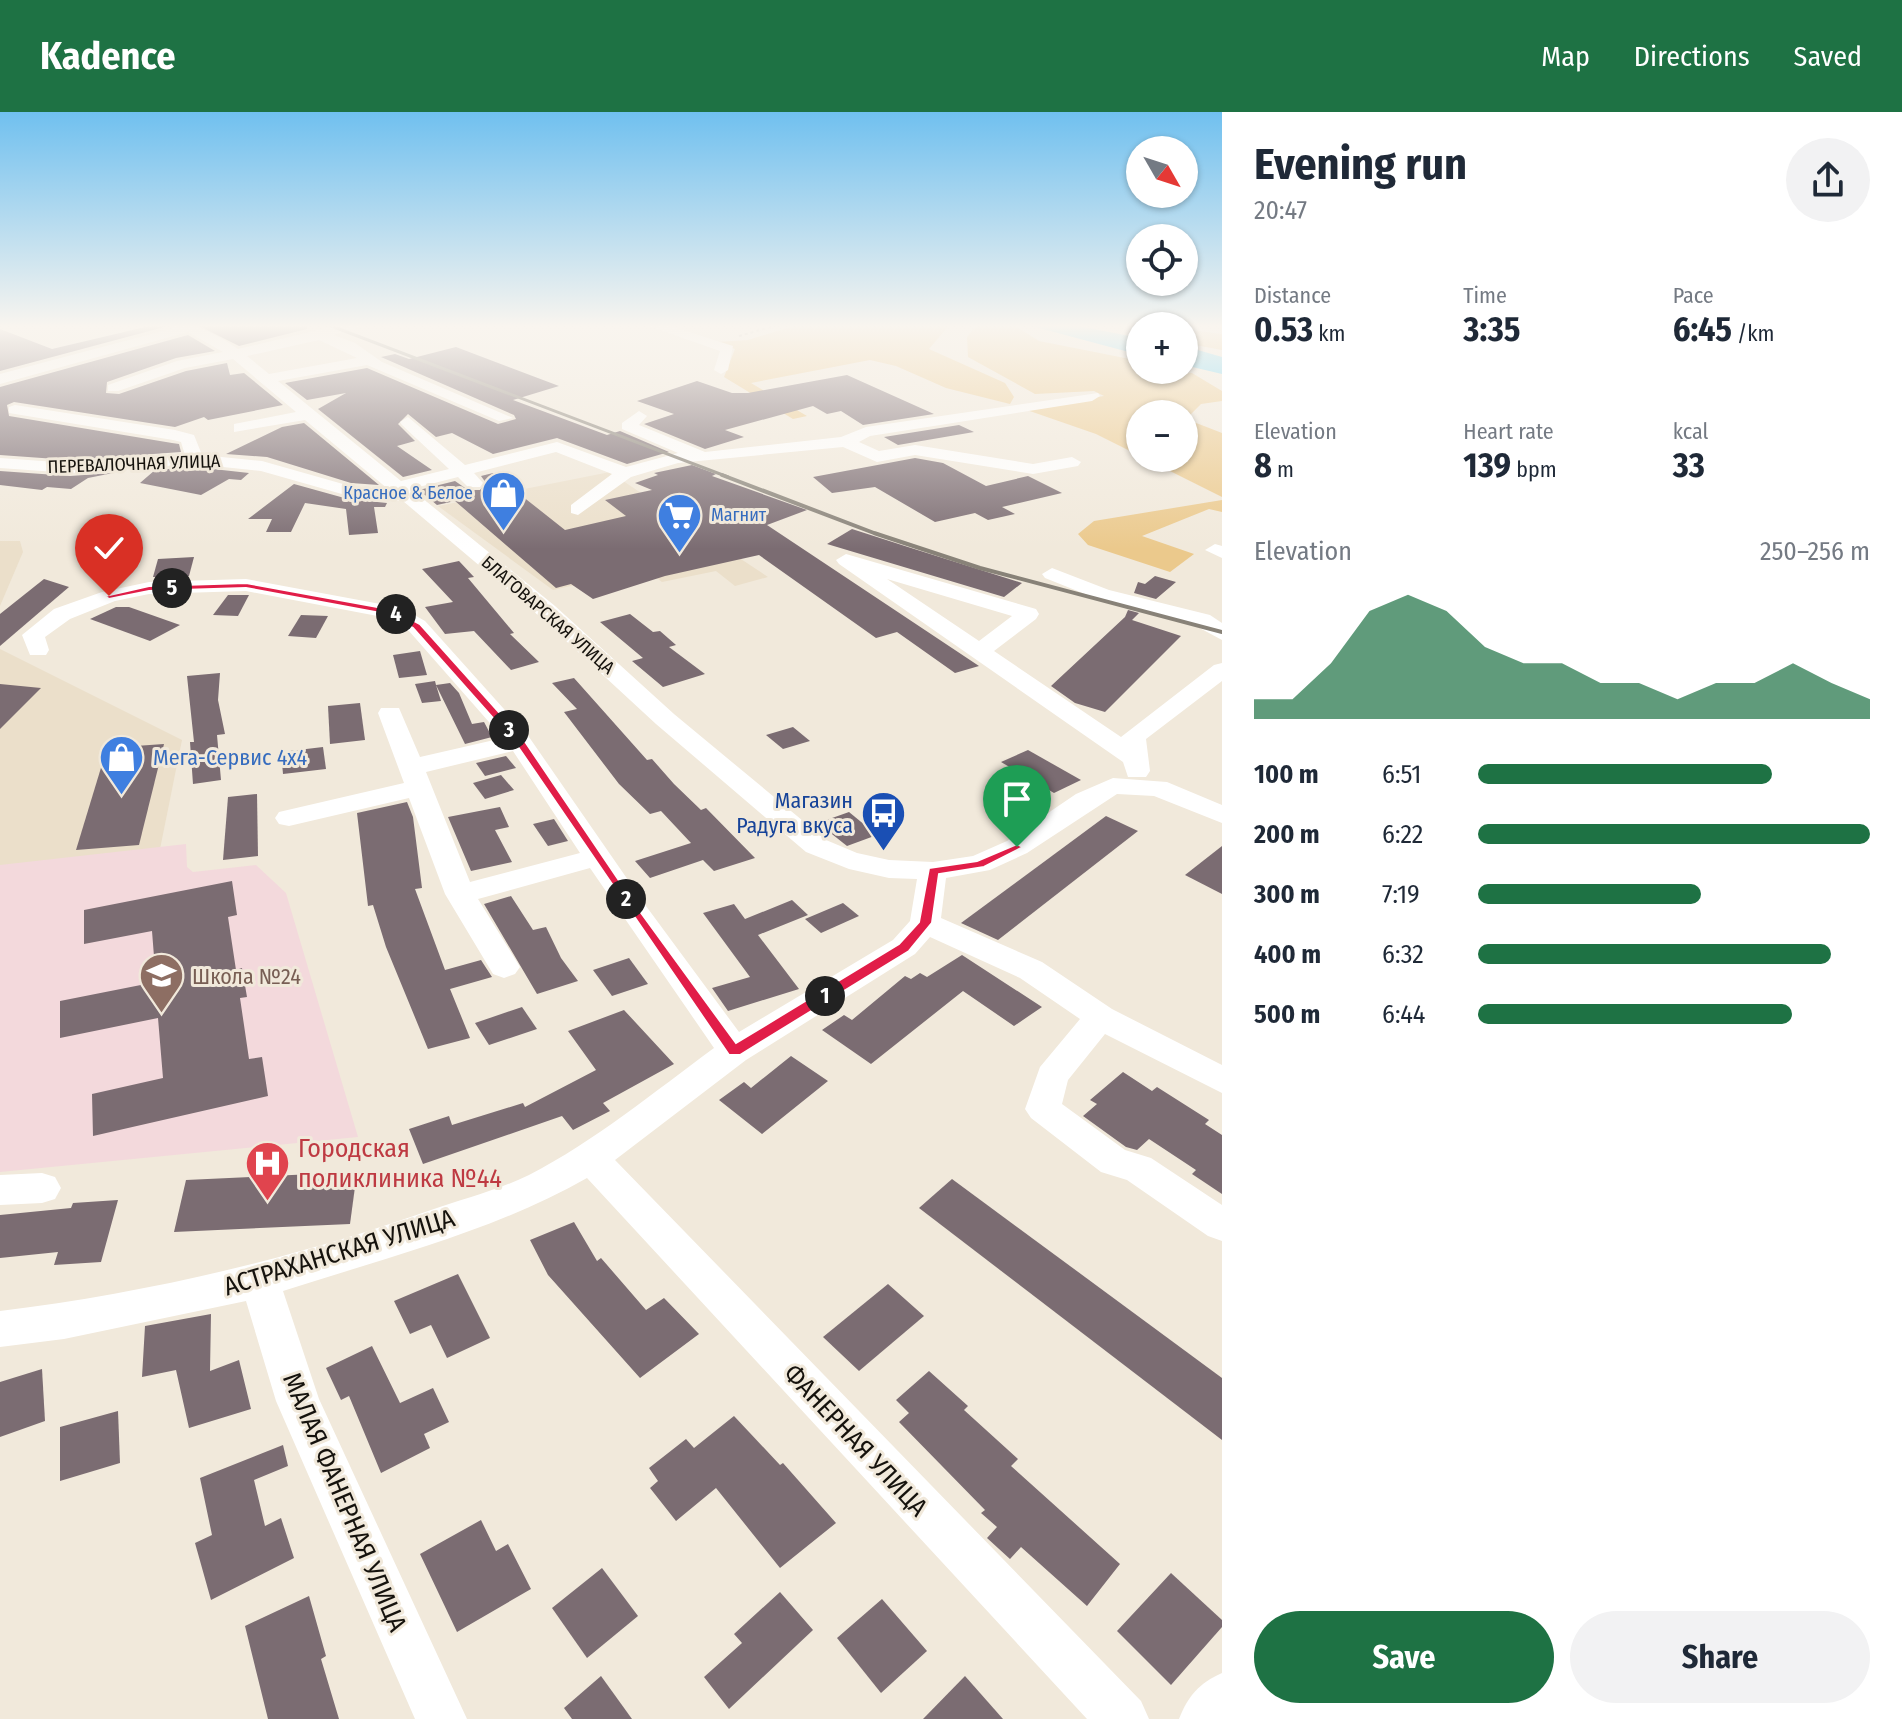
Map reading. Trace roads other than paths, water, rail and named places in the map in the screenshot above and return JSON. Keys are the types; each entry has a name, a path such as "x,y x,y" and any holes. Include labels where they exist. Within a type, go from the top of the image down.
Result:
{"street":[{"name":"БЛАГОВАРСКАЯ УЛИЦА","path":"290,399 547,611 665,719 816,846 849,860 889,869 933,871 980,864 1017,847 1085,800 1137,773"},
{"path":"461,399 505,418"},
{"path":"578,509 625,473 677,458 845,442 866,432 1073,399"},
{"path":"15,410 175,435 188,439 195,459"},
{"path":"240,428 309,414"},
{"path":"639,416 628,426 703,457"},
{"path":"408,422 470,478"},
{"path":"845,442 877,457 915,450 1033,469 1072,462"},
{"name":"ПЕРЕВАЛОЧНАЯ УЛИЦА","path":"0,463 70,468 195,459 262,466 349,491 403,492 470,478 557,447 625,473"},
{"path":"979,652 1028,614 846,560 979,652 1158,788 1222,815"},
{"path":"1052,574 1102,594 1202,620 1222,633"},
{"path":"38,650 33,635 62,614 109,596 149,588 246,585 394,613 417,626 520,742 734,1051"},
{"path":"1137,773 1133,737 1222,670"},
{"path":"390,713 460,894 504,967"},
{"path":"289,818 520,742"},
{"path":"460,894 598,857"},
{"path":"933,871 925,923 1031,970 1100,1017 1222,1080"},
{"name":"АСТРАХАНСКАЯ УЛИЦА","path":"0,1329 64,1321 260,1281 401,1237 539,1187 591,1158 734,1051 904,947 925,923"},
{"path":"1100,1017 1052,1076 1043,1109 1114,1162 1138,1168 1222,1225"},
{"name":"ФАНЕРНАЯ УЛИЦА","path":"591,1158 1123,1719"},
{"path":"0,1190 42,1188"},
{"name":"МАЛАЯ ФАНЕРНАЯ УЛИЦА","path":"260,1281 298,1401 441,1719"},
{"path":"1205,1719 1222,1699"}],"railway":[{"path":"523,399 728,477"},
{"path":"722,475 874,533 980,568 1222,632"}],"place":[{"name":"Красное & Белое","path":"504,532"},
{"name":"Магнит","path":"680,554"},
{"name":"Мега-Сервис 4х4","path":"122,796"},
{"name":"Магазин Радуга вкуса","path":"884,852"},
{"name":"Школа №24","path":"161,1015"},
{"name":"Городская поликлиника №44","path":"267,1202"}]}
